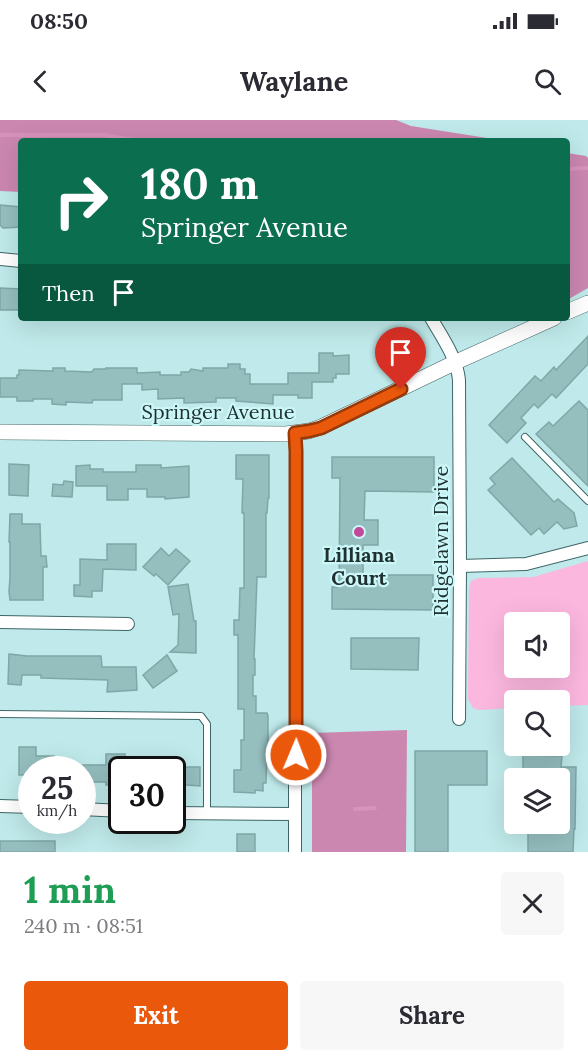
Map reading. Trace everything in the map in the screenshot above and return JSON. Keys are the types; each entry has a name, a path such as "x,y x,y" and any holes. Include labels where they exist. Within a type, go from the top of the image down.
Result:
{"street":[{"path":"0,259 18,261"},
{"path":"570,311 588,303"},
{"name":"Ridgelawn Drive","path":"433,321 449,348 459,375 459,719"},
{"name":"Springer Avenue","path":"0,432 295,433 309,431 321,428 454,363 547,321"},
{"path":"295,433 296,755"},
{"path":"460,566 526,564 588,548"},
{"path":"0,622 128,624"},
{"path":"295,774 295,852"},
{"path":"0,806 18,807"},
{"path":"186,813 295,814"}],"lane":[{"path":"525,437 588,501"},
{"path":"0,714 201,716 207,724 207,814"}],"shaded area":[{"path":"0,120 396,120 411,126 487,138 18,138 18,192 0,191"},
{"path":"570,153 588,158 588,288 570,298"},
{"path":"588,561 588,705 570,706 570,690 504,690 504,709 479,710 473,708 468,699 469,588 471,581 478,578 533,577"},
{"path":"407,730 406,852 312,852 312,733"}],"building":[{"path":"0,205 18,207 18,227 3,228 0,225"},
{"path":"0,288 18,289 18,310 0,310"},
{"path":"402,329 416,357 396,367 382,339"},
{"path":"588,336 588,364 556,398 552,394 538,408 534,404 521,418 526,423 507,443 489,425 535,376 541,381 554,367 556,370"},
{"path":"319,353 333,353 333,356 349,355 349,374 336,374 333,382 312,382 312,398 298,398 298,395 273,395 273,404 236,401 236,398 216,398 216,402 184,403 184,398 158,399 158,389 142,390 142,384 122,384 122,400 93,400 92,403 66,402 66,405 52,404 52,399 17,401 17,397 0,397 0,378 17,378 19,370 53,371 53,368 92,372 94,369 137,368 137,373 160,372 160,375 181,375 181,372 189,372 191,369 203,371 203,368 228,368 228,364 240,364 240,369 245,369 245,374 250,374 250,384 288,384 288,373 319,373"},
{"path":"579,401 588,410 588,486 536,434 549,422 553,426"},
{"path":"236,455 269,455 266,577 257,577 255,675 253,675 256,713 267,713 268,716 268,753 266,783 263,783 263,791 255,790 255,793 234,792 234,770 241,770 241,740 244,740 244,709 238,709 238,635 234,635 234,620 239,620 240,588 244,588 243,479 236,479"},
{"name":"Lilliana Court","path":"332,457 434,457 434,492 365,491 364,520 378,520 378,545 363,545 363,575 433,575 433,610 332,609 332,587 339,587 340,478 332,478"},
{"path":"512,458 554,502 558,499 574,513 577,526 564,529 557,522 544,534 539,528 531,535 488,490 495,484 490,478"},
{"path":"9,464 29,465 28,496 9,495"},
{"path":"90,465 90,469 103,469 103,472 136,472 136,465 161,465 161,468 189,466 189,497 165,499 165,497 147,497 147,489 128,489 128,500 107,500 107,486 76,486 76,466"},
{"path":"64,481 73,482 72,497 52,496 53,484 63,485"},
{"path":"10,514 22,514 22,524 40,524 41,556 46,556 47,567 43,567 43,600 10,600"},
{"path":"107,544 136,544 136,570 103,569 102,591 92,591 92,597 74,596 74,585 80,585 80,559 107,560"},
{"path":"161,548 169,556 176,549 190,561 168,585 156,574 154,576 143,567"},
{"path":"188,584 194,621 196,621 196,653 170,652 178,645 179,614 173,615 168,587"},
{"path":"351,638 419,638 418,670 351,669"},
{"path":"9,654 101,656 102,667 136,667 137,690 107,692 108,680 41,678 41,675 22,675 21,685 8,684"},
{"path":"167,655 177,671 153,688 143,675"},
{"path":"19,747 36,747 36,756 19,756"},
{"path":"415,751 487,751 487,785 448,785 448,852 415,852"},
{"path":"106,754 125,754 125,756 108,756 108,785 106,782 96,782 96,765 106,765"},
{"path":"523,756 562,756 561,767 576,767 573,852 528,852 528,834 570,834 570,768 523,768"},
{"path":"186,767 200,767 200,786 186,785"},
{"path":"237,834 255,834 255,852 237,852"},
{"path":"0,841 55,841 55,852 0,852"}],"waterway":[{"path":"0,135 104,135 122,138"},
{"path":"570,169 588,168"},
{"path":"355,809 375,808"}],"place":[{"name":"Lilliana Court","path":"359,532"}],"route":[{"path":"296,755 295,433 321,428 401,389"}]}
